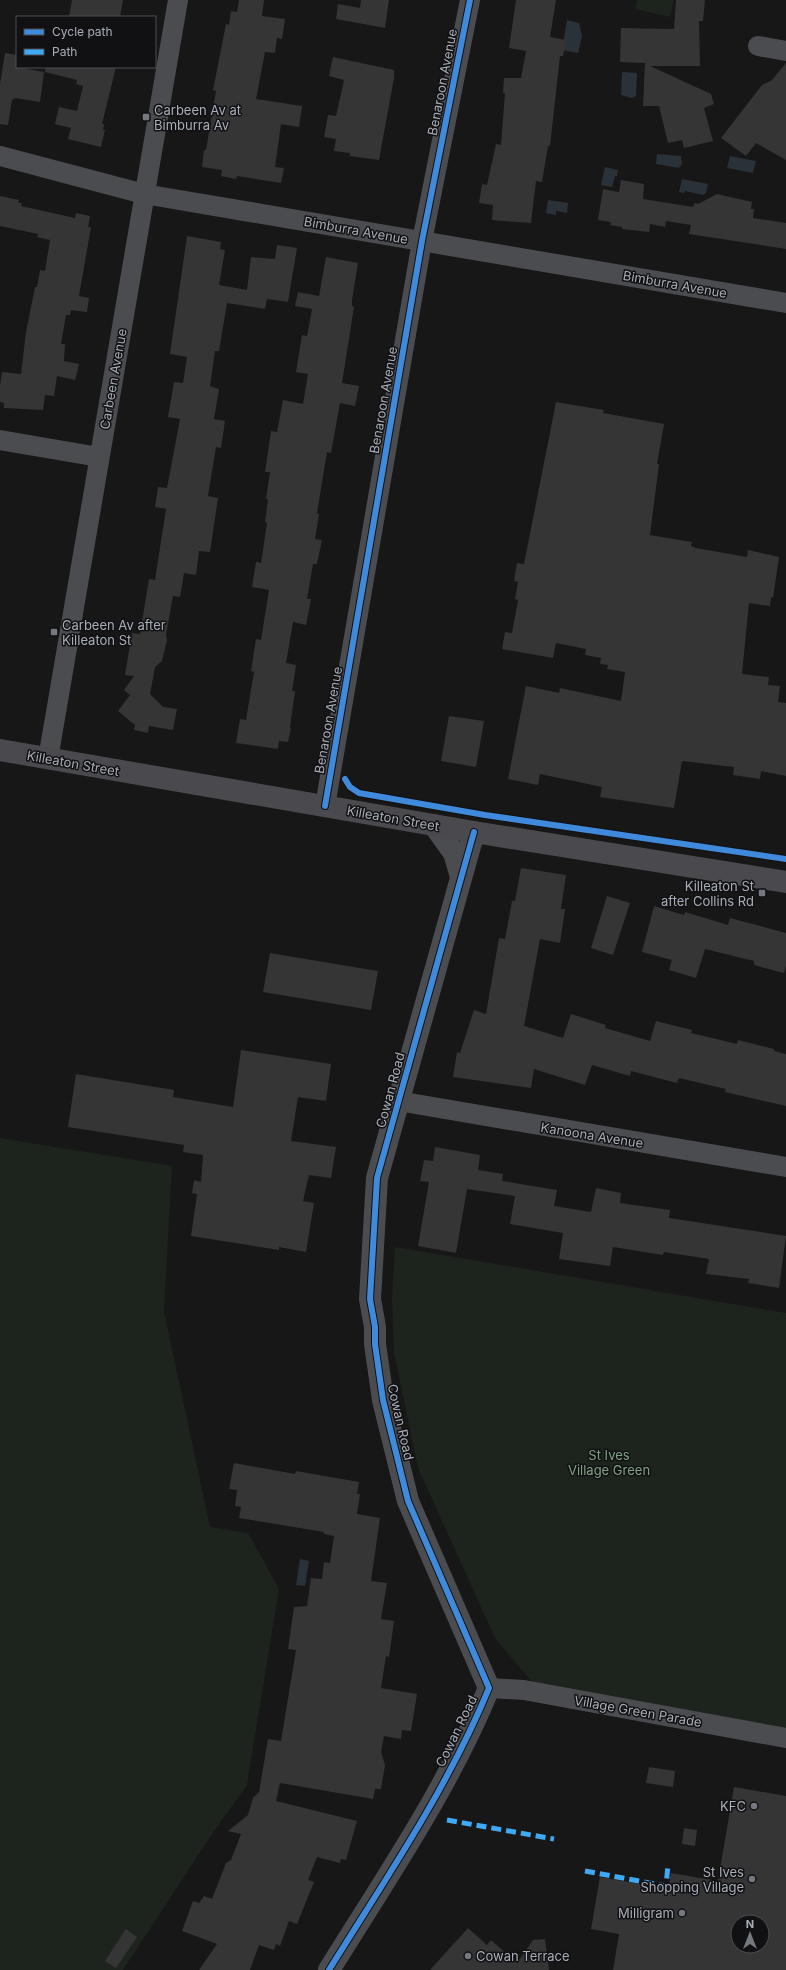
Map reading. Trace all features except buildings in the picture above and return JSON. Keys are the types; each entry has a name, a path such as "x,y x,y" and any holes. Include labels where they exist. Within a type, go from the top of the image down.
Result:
{"main road":[{"name":"Killeaton Street","path":"0,750 474,832 786,882"}],"street":[{"name":"Carbeen Avenue","path":"48,759 178,0"},
{"name":"Benaroon Avenue","path":"325,806 422,241 470,0"},
{"path":"758,46 786,51"},
{"name":"Bimburra Avenue","path":"0,156 144,194 786,303"},
{"path":"0,440 99,457"},
{"path":"434,825 454,853 462,877"},
{"name":"Cowan Road","path":"329,1970 430,1807 472,1729 489,1688 408,1501 383,1400 375,1344 375,1327 370,1300 377,1178 474,832"},
{"name":"Kanoona Avenue","path":"398,1101 786,1167"},
{"name":"Village Green Parade","path":"489,1688 524,1690 786,1738"}],"green space":[{"path":"637,0 674,0 670,17 635,9"},
{"path":"0,1138 172,1166 164,1311 210,1527 248,1533 279,1589 247,1785 212,1834 123,1970 0,1970"},
{"name":"St Ives Village Green","path":"395,1247 786,1313 786,1728 533,1683 495,1638 418,1468 394,1353 392,1299"}],"shaded area":[{"path":"567,20 579,23 582,36 578,53 562,50"},
{"path":"622,72 637,73 636,96 632,98 621,95"},
{"path":"657,154 681,156 682,164 679,168 656,164"},
{"path":"730,156 756,161 753,173 727,168"},
{"path":"605,167 618,170 612,187 601,185"},
{"path":"682,179 708,184 706,193 703,195 685,191 684,193 679,192"},
{"path":"548,200 568,203 567,213 556,211 556,215 546,213"},
{"path":"300,1559 309,1561 305,1586 296,1585"}],"marked path":[{"path":"447,1820 554,1839"},
{"path":"585,1871 666,1886 668,1865"}],"cycle path":[{"path":"325,806 422,241 470,0"},
{"path":"345,779 350,787 359,793 485,815 786,859"},
{"path":"329,1970 394,1867 435,1797 473,1725 489,1688 408,1501 383,1400 375,1344 375,1327 370,1299 377,1178 474,832"}],"place":[{"name":"Carbeen Av at Bimburra Av","path":"146,117"},
{"name":"Carbeen Av after Killeaton St","path":"54,632"},
{"name":"Killeaton St after Collins Rd","path":"762,893"},
{"name":"KFC","path":"754,1806"},
{"name":"St Ives Shopping Village","path":"752,1879"},
{"name":"Milligram","path":"682,1913"},
{"name":"Cowan Terrace","path":"468,1956"}]}
